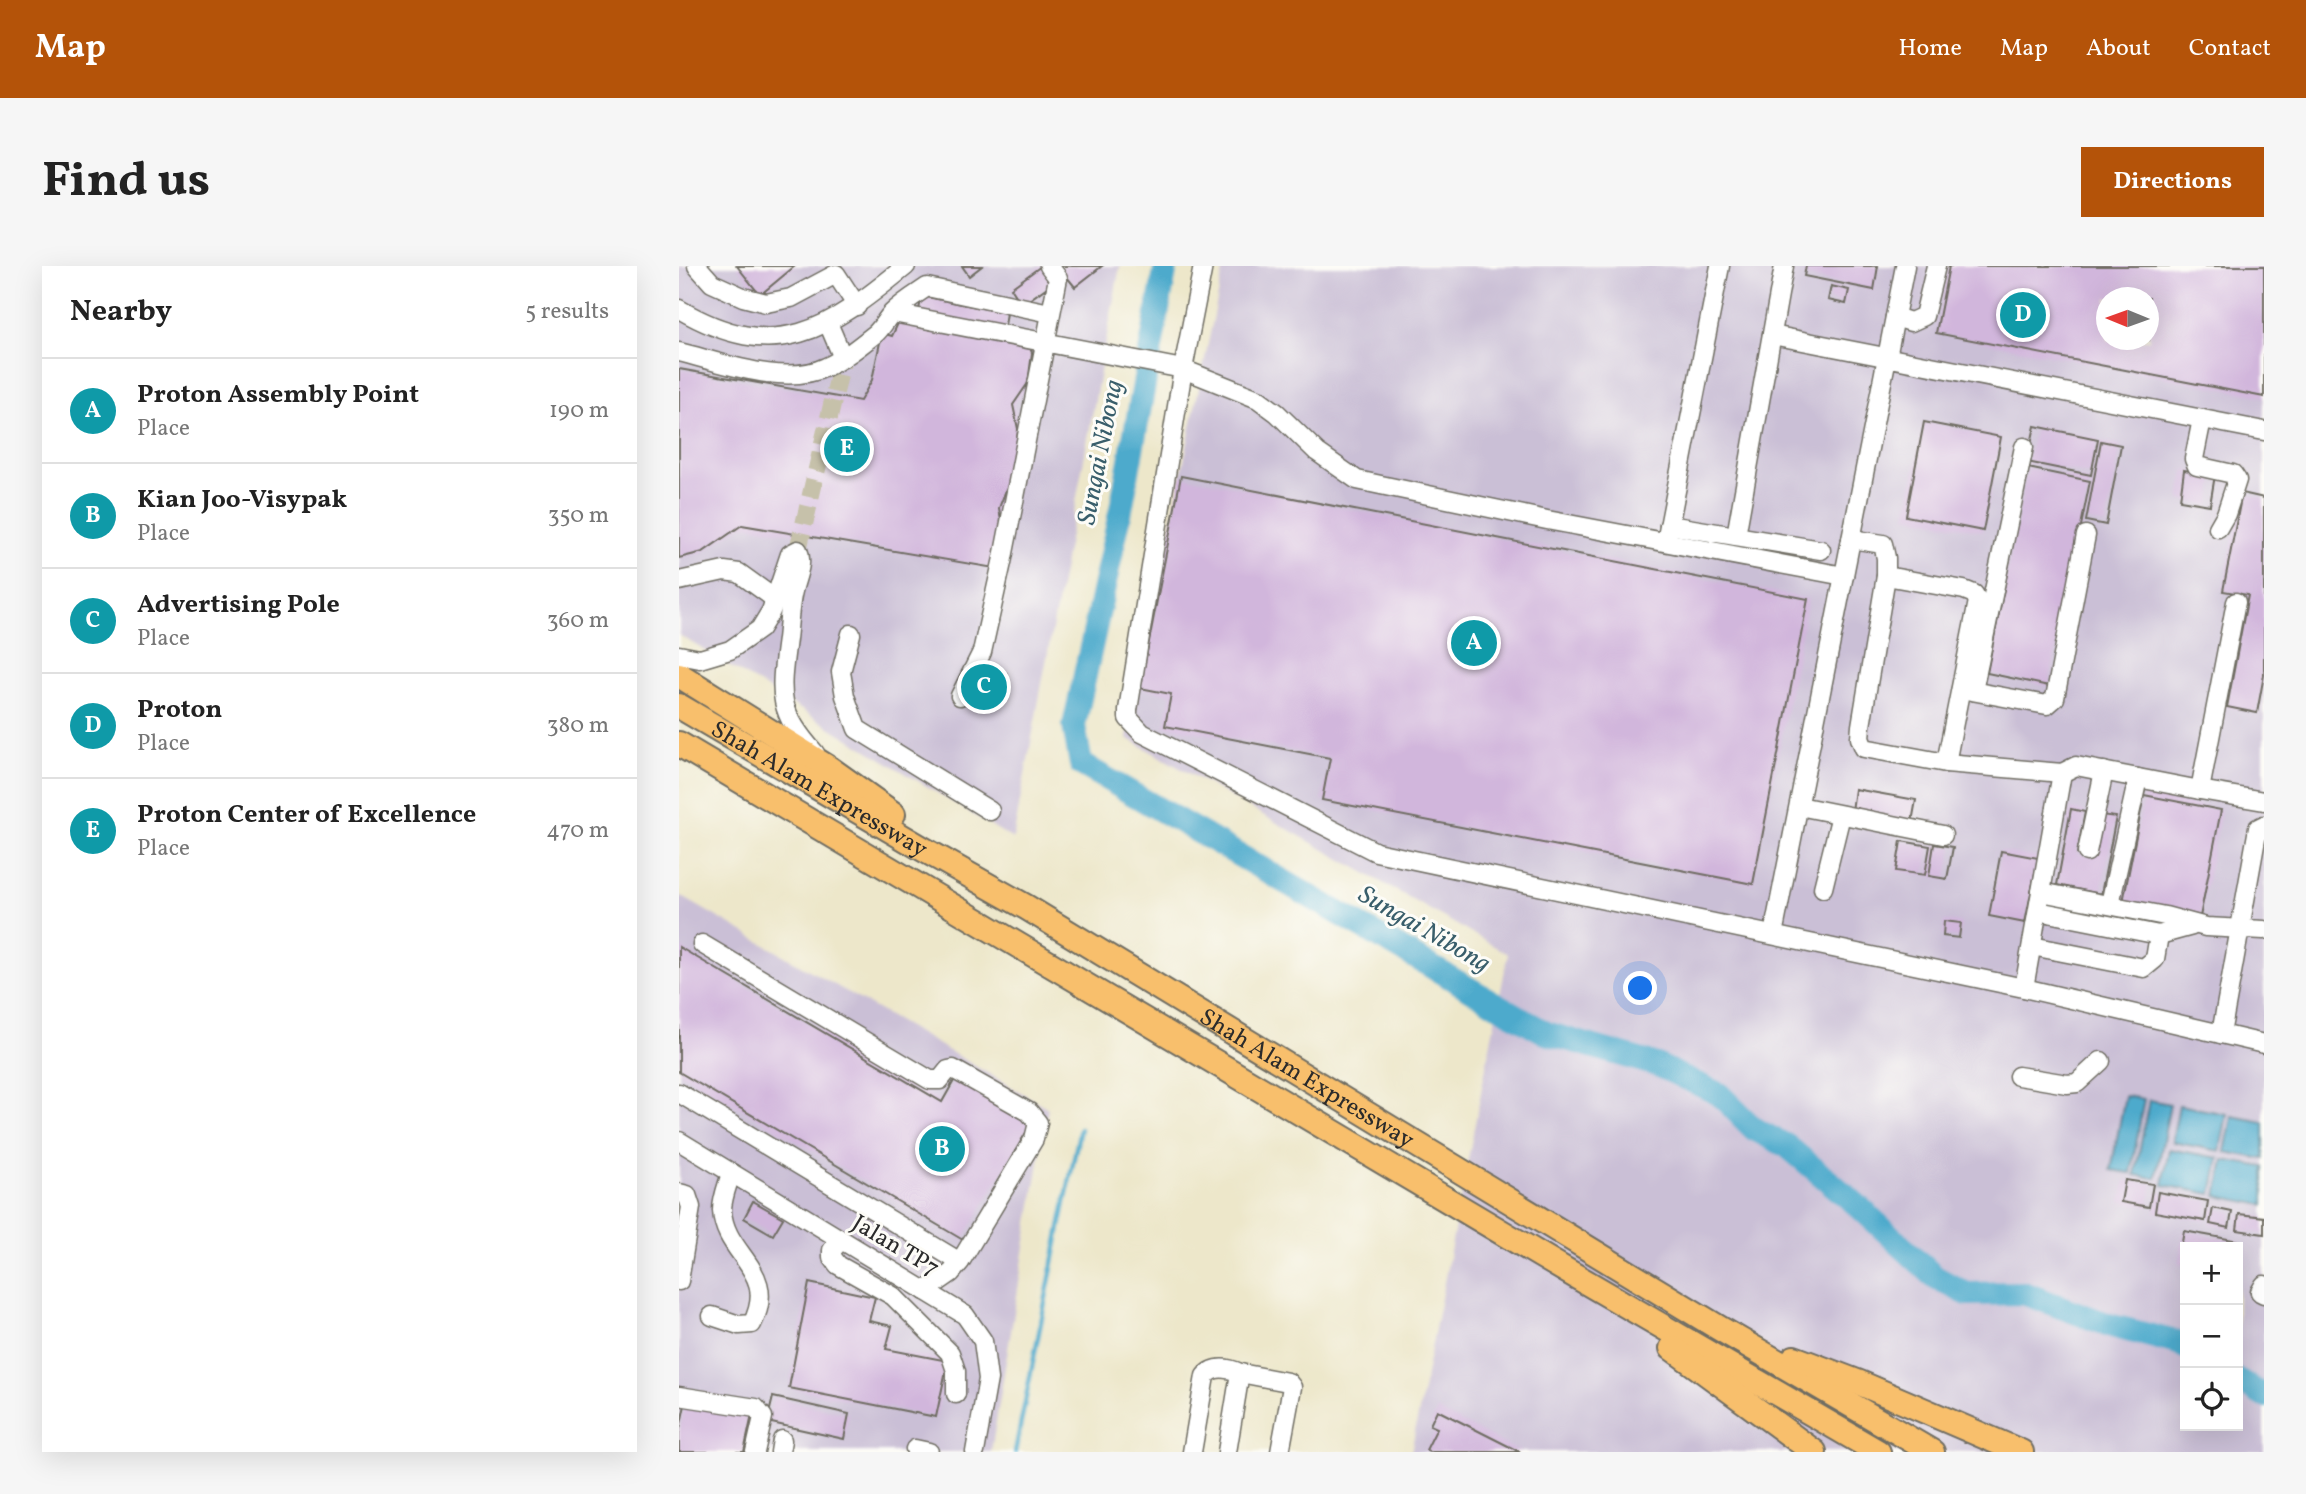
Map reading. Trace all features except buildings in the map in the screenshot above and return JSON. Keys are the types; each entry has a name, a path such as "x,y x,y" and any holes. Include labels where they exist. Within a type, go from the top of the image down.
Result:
{"highway":[{"path":"679,675 830,769 886,810 967,860 1026,906"},
{"name":"Shah Alam Expressway","path":"679,706 1026,906 1731,1335 1932,1452"},
{"name":"Shah Alam Expressway","path":"679,744 1567,1271 1878,1452"},
{"path":"1567,1271 1814,1452"},
{"path":"1731,1335 1860,1383 2021,1452"}],"street":[{"path":"697,266 712,283 743,297 766,303 791,298 836,274 861,302"},
{"path":"842,266 861,302"},
{"path":"679,309 722,330 745,336 789,337 828,323 861,302 907,266"},
{"path":"960,696 982,652 1003,558 1043,342 1058,278 1049,266"},
{"path":"1203,266 1176,367 1128,710 1128,718 1142,733 1376,852 2024,988 2264,1044"},
{"path":"1667,534 1720,266"},
{"path":"1736,536 1784,266"},
{"path":"1773,935 1905,266"},
{"path":"1895,317 1911,322 1924,316 1936,266"},
{"path":"679,352 769,373 795,375 825,368 877,332 893,313 926,287 1050,313"},
{"path":"893,313 1176,367 1258,399 1277,413 1317,452 1357,480 1548,520 1667,534 1736,536 1821,550"},
{"path":"828,323 843,358"},
{"path":"1772,335 2264,431"},
{"path":"2201,419 2194,459 2197,466 2233,474 2237,480 2226,514 2218,528"},
{"path":"1946,763 1967,690 2024,447"},
{"path":"1667,534 1844,576"},
{"path":"1967,690 2047,705 2055,698 2086,535"},
{"path":"1851,540 1883,544 1886,558 1886,576 1861,726 1861,743 1864,748 1946,763 2062,773 2076,766 2264,801"},
{"path":"679,655 700,659 730,650 760,629 771,611 790,554 798,550 802,559 790,606 781,683 785,710 796,732 830,769"},
{"path":"679,581 724,571 739,572 775,599"},
{"path":"1886,576 1975,594 1978,601 1967,690"},
{"path":"2200,790 2236,602"},
{"path":"851,634 841,672 845,696 857,729 989,811"},
{"path":"2087,852 2104,771"},
{"path":"2024,988 2062,773"},
{"path":"2110,904 2138,778"},
{"path":"1799,806 1943,835"},
{"path":"1823,888 1841,815"},
{"path":"2221,1034 2241,929 2256,886 2258,828 2264,825"},
{"path":"2041,892 2110,904 2195,925 2264,930"},
{"path":"2038,911 2159,935 2195,925"},
{"path":"2032,946 2144,968 2155,959 2159,935"},
{"path":"702,944 930,1080 940,1080 948,1070 953,1069 1029,1112 1038,1123 1034,1139 960,1262 951,1273 925,1291"},
{"path":"2018,1076 2067,1084 2077,1083 2101,1061"},
{"path":"679,1093 960,1262"},
{"name":"Jalan TP7","path":"679,1141 965,1315 983,1341 988,1379 975,1452"},
{"path":"712,1316 739,1325 753,1324 760,1310 760,1289 754,1272 728,1235 722,1209 730,1172"},
{"path":"679,1193 687,1195 691,1206 679,1281"},
{"path":"841,1240 832,1250 832,1257 838,1265 893,1296 950,1353 956,1371 957,1394"},
{"path":"2264,1285 2260,1292 2264,1294"},
{"path":"1192,1452 1205,1376 1215,1368 1287,1382 1291,1387 1280,1452"},
{"path":"1227,1452 1240,1373"},
{"path":"679,1396 756,1408 763,1417 755,1452"}],"shaded area":[{"path":"679,266 1120,266 1013,839 679,635"},
{"path":"1224,266 2264,266 2264,1452 1411,1452 1508,954 1127,738"},
{"path":"679,895 1048,1108 991,1452 679,1452"}],"water":[{"path":"2125,1096 2144,1099 2131,1173 2111,1170"},
{"path":"2149,1100 2170,1104 2156,1178 2135,1175"},
{"path":"2179,1105 2227,1114 2220,1151 2172,1142"},
{"path":"2232,1116 2264,1122 2264,1159 2225,1152"},
{"path":"2169,1149 2219,1158 2212,1194 2163,1185"},
{"path":"2224,1160 2264,1167 2264,1205 2217,1196"}],"waterway":[{"name":"Sungai Nibong","path":"1166,266 1121,509 1074,726 1081,764 1546,1033 1657,1065 1719,1094 1754,1129 1787,1146 1857,1205 1935,1277 1967,1294 2023,1293 2112,1326 2180,1344"},
{"path":"1015,1452 1080,1128"},
{"name":"Sungai Nibong","path":"2243,1383 2264,1396"}],"tunnel":[{"path":"798,550 843,358"}],"place":[{"name":"Proton","path":"2023,315"},
{"name":"Proton Center of Excellence","path":"847,449"},
{"name":"Proton Assembly Point","path":"1474,643"},
{"name":"Advertising Pole","path":"984,687"},
{"name":"Kian Joo-Visypak","path":"942,1149"}]}
